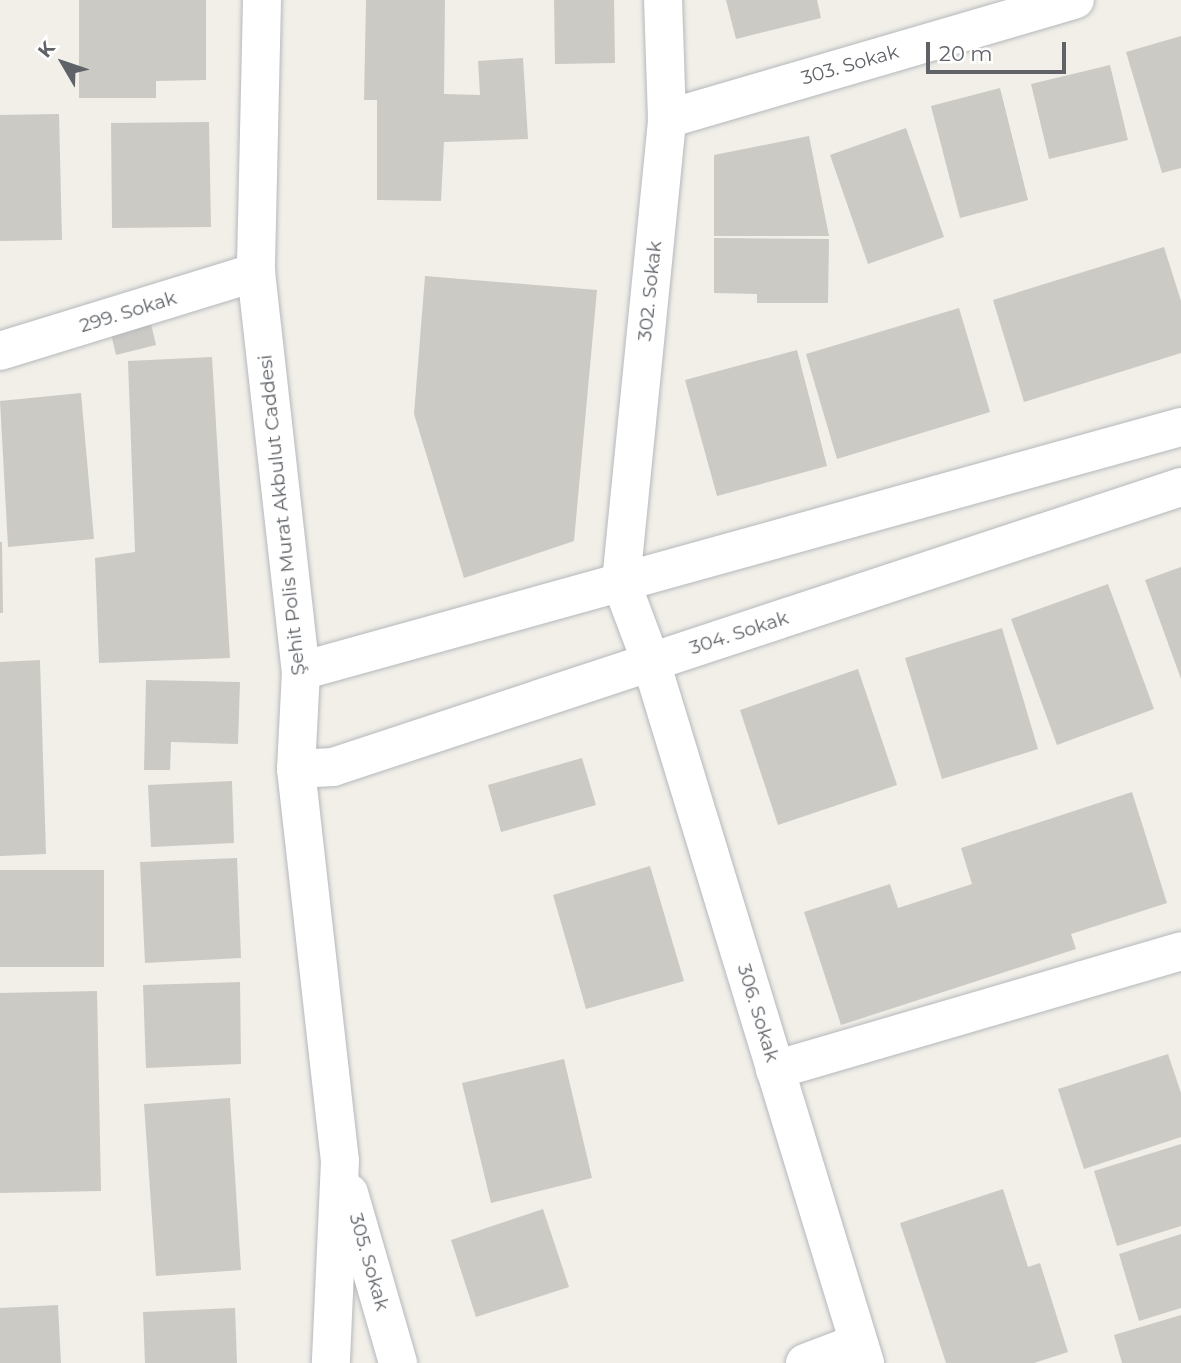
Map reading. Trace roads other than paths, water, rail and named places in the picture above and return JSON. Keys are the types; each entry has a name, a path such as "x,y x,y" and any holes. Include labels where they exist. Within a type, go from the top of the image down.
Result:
{"street":[{"name":"Şehit Polis Murat Akbulut Caddesi","path":"262,0 256,272 301,671 296,769 340,1161 331,1363"},
{"name":"302. Sokak","path":"621,582 667,119 663,0"},
{"name":"303. Sokak","path":"667,119 1074,0"},
{"name":"299. Sokak","path":"0,351 256,272"},
{"path":"301,671 1181,427"},
{"name":"304. Sokak","path":"296,769 333,767 1181,487"},
{"name":"306. Sokak","path":"621,582 651,662 861,1353"},
{"path":"775,1070 1178,962"},
{"name":"305. Sokak","path":"340,1161 398,1363"},
{"path":"805,1363 861,1353"}]}
